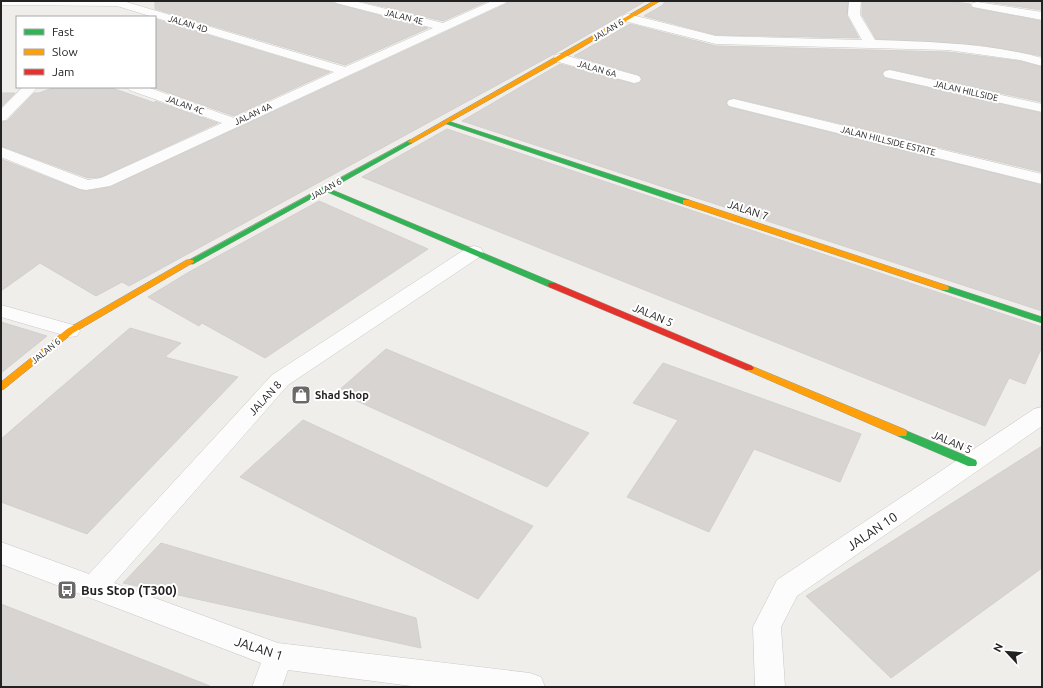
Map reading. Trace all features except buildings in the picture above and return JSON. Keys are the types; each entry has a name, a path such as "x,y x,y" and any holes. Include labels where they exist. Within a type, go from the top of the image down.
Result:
{"street":[{"name":"JALAN 4E","path":"340,1 358,3 444,27"},
{"name":"JALAN 4A","path":"1,152 86,185 94,185 104,182 501,1"},
{"name":"JALAN 6","path":"1,387 70,330 181,267 325,190 658,1"},
{"path":"855,1 854,15 870,43"},
{"name":"JALAN 4D","path":"1,2 119,2 347,72"},
{"path":"108,12 119,2"},
{"path":"977,5 1042,16"},
{"path":"628,18 716,40 948,46 1021,56 1042,62"},
{"name":"JALAN 6A","path":"560,58 634,79"},
{"name":"JALAN HILLSIDE","path":"890,74 1042,108"},
{"path":"1,117 30,88"},
{"name":"JALAN 4C","path":"137,88 235,123"},
{"name":"JALAN HILLSIDE ESTATE","path":"734,103 1042,179"},
{"name":"JALAN 7","path":"446,122 1042,320"},
{"name":"JALAN 5","path":"325,190 972,463"},
{"name":"JALAN 8","path":"94,587 280,380 474,252"},
{"path":"1,311 70,330"},
{"name":"JALAN 10","path":"770,687 767,627 787,588 1042,415"},
{"name":"JALAN 1","path":"1,553 278,656 530,687"},
{"path":"268,687 278,656"}],"traffic: fast":[{"path":"446,122 686,202"},
{"path":"190,262 410,142"},
{"path":"325,189 552,285"},
{"path":"945,288 1042,320"},
{"path":"902,433 972,463"}],"traffic: slow":[{"path":"410,142 658,1"},
{"path":"686,202 945,288"},
{"path":"1,387 70,331 190,262"},
{"path":"749,368 902,433"}],"traffic: jam":[{"path":"552,285 749,368"}],"place":[{"name":"Shad Shop","path":"301,395"},
{"name":"Bus Stop (T300)","path":"67,590"}]}
